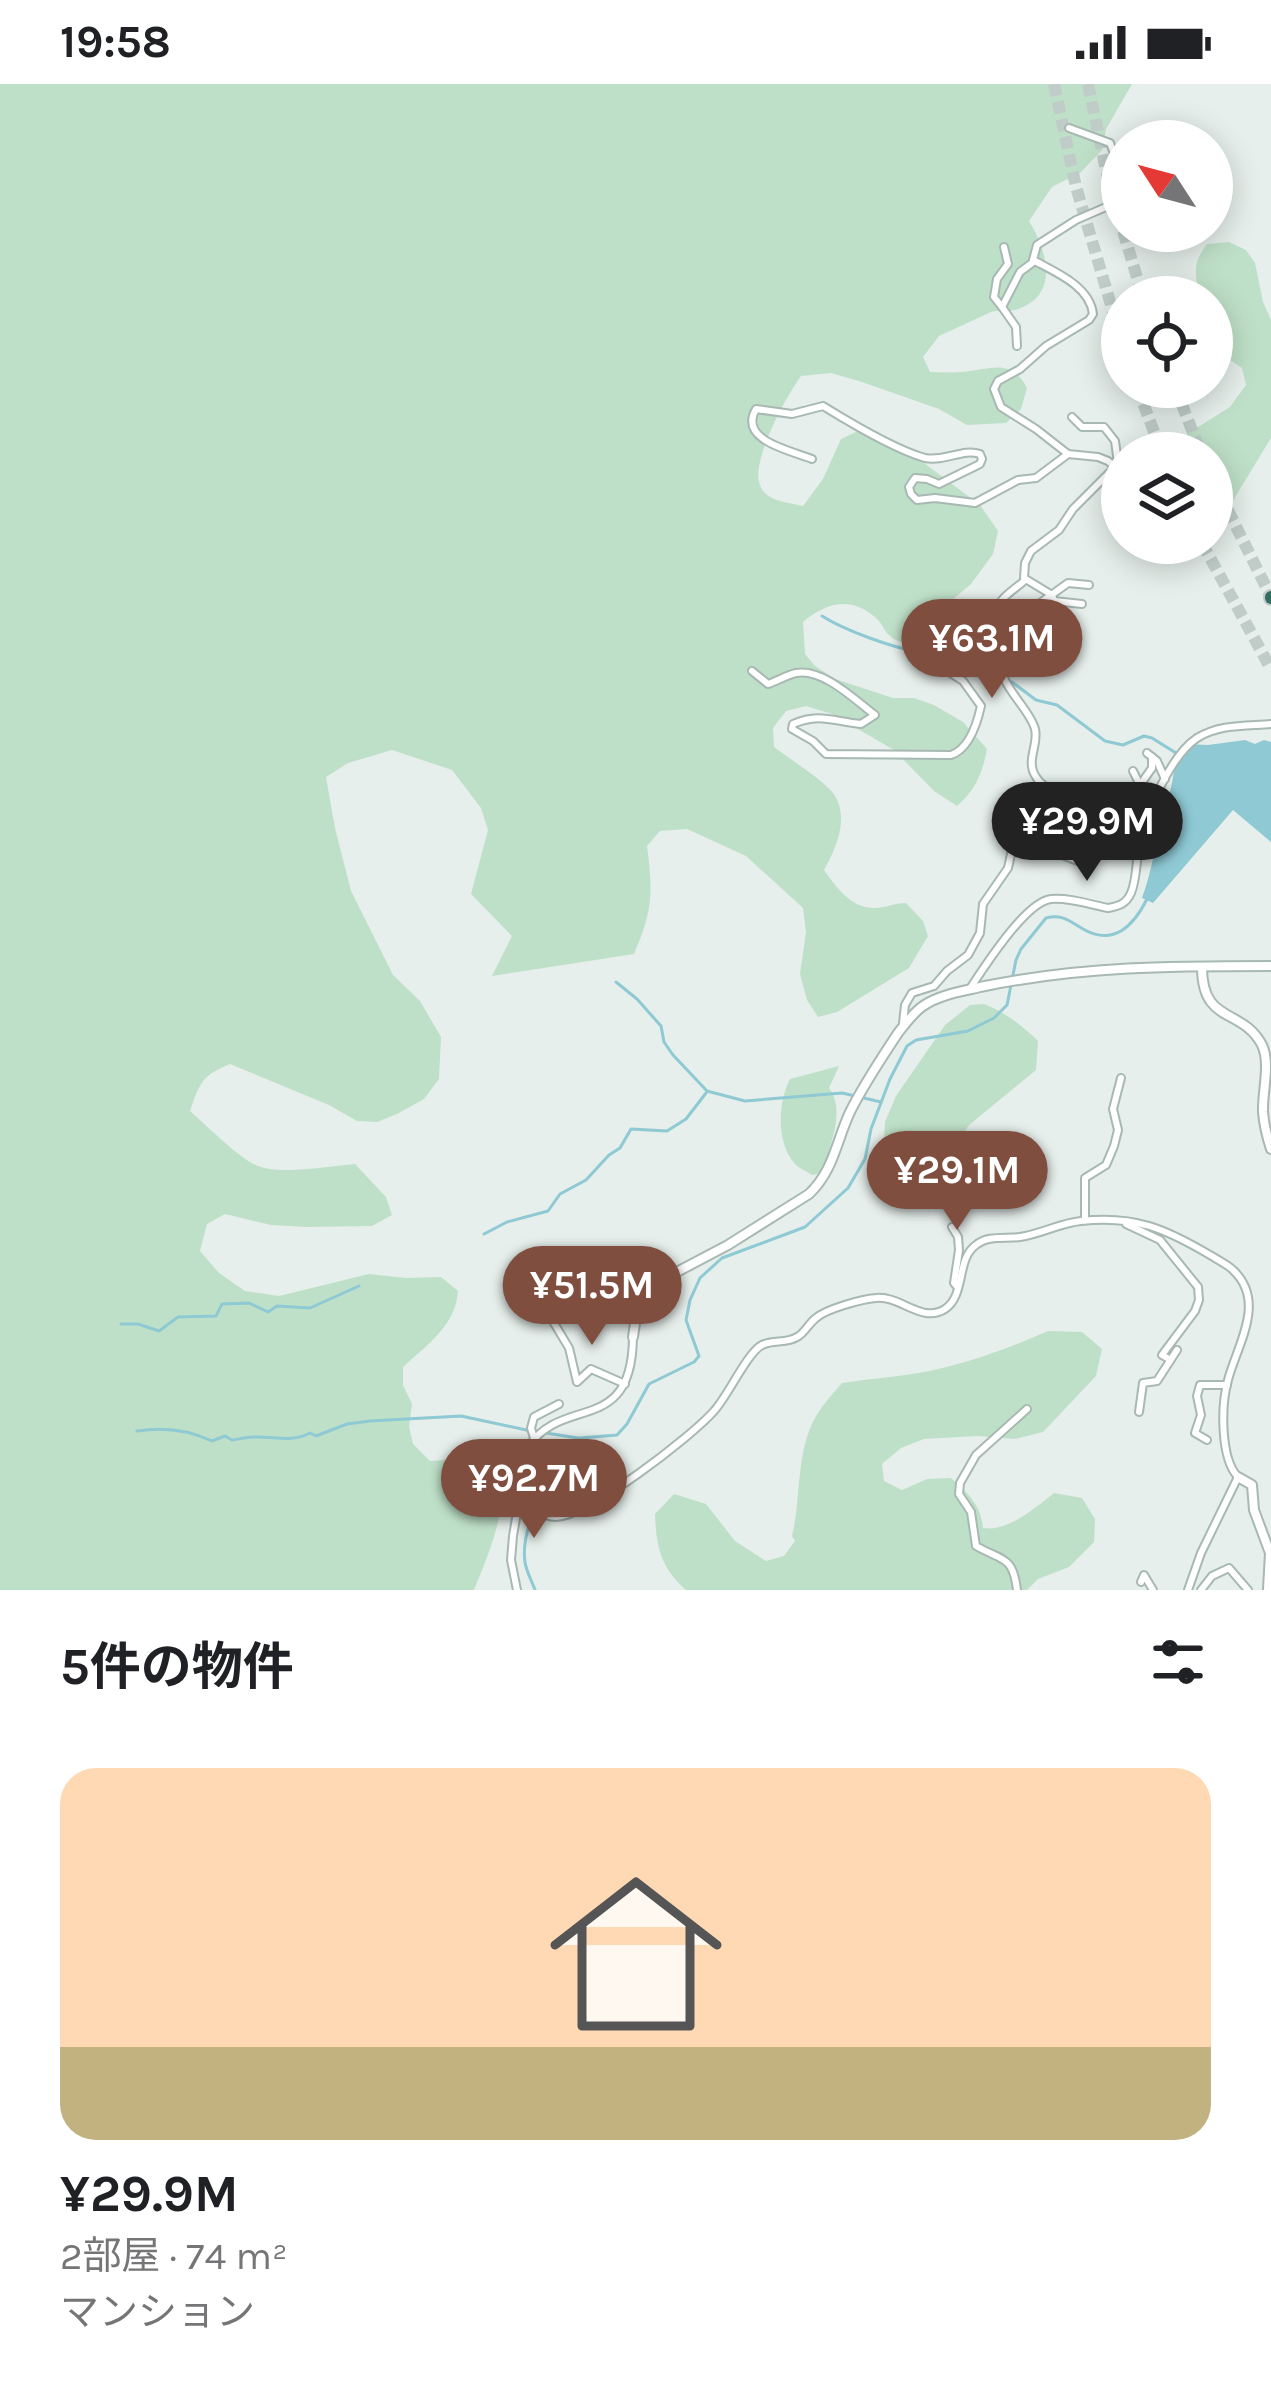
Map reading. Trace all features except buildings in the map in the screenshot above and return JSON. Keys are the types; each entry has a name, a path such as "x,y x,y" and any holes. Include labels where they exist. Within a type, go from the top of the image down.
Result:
{"street":[{"path":"1002,308 1021,272 1034,262 1037,244 1106,207 1112,199 1110,143 1069,128"},
{"path":"1004,247 1008,264 997,279 994,297 1016,327 1017,346"},
{"path":"1034,262 1059,273 1084,293 1093,314 998,381 995,395 1001,407 1068,454 1101,459"},
{"path":"812,458 770,443 753,430 751,416 756,409 792,414 823,406 924,458 980,454 980,464 944,483 915,478 909,487 917,500 975,503 1018,480 1036,478 1068,454"},
{"path":"1072,417 1082,427 1104,427 1107,432"},
{"path":"979,638 994,632 1000,601 1025,580 1025,562 1031,551 1059,530 1072,509 1101,481"},
{"path":"1025,580 1053,598"},
{"path":"903,1027 905,1005 912,993 934,986 968,955 980,933 983,904 1008,868 1013,845 1030,827 1061,826 1076,811 1072,798 1035,777 1031,763 1035,729 1004,678 1006,665 1039,609 1071,581 1089,585"},
{"path":"752,671 768,684 801,672 811,674 875,715 861,724 830,717 794,724 792,730 826,754 951,755 966,746 981,706 963,681 941,667 939,658 958,648 1004,643 1030,612 1053,598 1082,604"},
{"path":"969,990 985,962 1047,900 1108,908 1126,901 1144,827 1178,756 1198,737 1212,730 1271,724"},
{"path":"1140,784 1152,768 1150,755 1165,780"},
{"path":"1133,771 1140,784 1144,827"},
{"path":"1026,834 1044,848 1083,863 1104,846 1111,816"},
{"path":"533,1434 604,1404 625,1384 631,1370 638,1303 654,1284 728,1245 819,1184 829,1171 862,1090 922,1006 1002,983 1113,968 1271,966"},
{"path":"1202,967 1202,987 1210,1003 1263,1047 1263,1111 1271,1149"},
{"path":"1084,1221 1085,1178 1104,1167 1114,1146 1118,1130 1113,1109 1121,1078"},
{"path":"522,1490 530,1504 546,1514 558,1516 587,1506 672,1449 714,1412 763,1345 792,1340 824,1313 877,1297 932,1314 950,1305 969,1252 980,1242 1084,1221 1123,1222 1165,1229 1194,1244 1237,1273 1248,1295 1250,1310 1227,1385 1224,1442 1230,1467 1252,1485 1254,1510 1270,1553 1269,1589"},
{"path":"1123,1222 1160,1240 1198,1287 1195,1312 1162,1355 1168,1360"},
{"path":"952,1227 958,1237 954,1282 958,1288"},
{"path":"554,1323 578,1382 591,1369 625,1384"},
{"path":"1139,1412 1143,1383 1157,1381 1177,1350"},
{"path":"1207,1440 1195,1432 1201,1415 1197,1389 1227,1385"},
{"path":"517,1590 512,1560 525,1457 538,1413 559,1404"},
{"path":"1017,1590 1008,1559 976,1546 971,1512 959,1494 976,1455 1027,1409"},
{"path":"1188,1590 1238,1477"},
{"path":"1202,1590 1211,1576 1229,1568 1248,1590"},
{"path":"1142,1582 1144,1575 1153,1590"}],"green space":[{"path":"0,84 1132,84 1111,120 1101,120 1101,151 1081,172 1052,187 1029,221 1044,257 1041,292 1021,308 991,312 939,336 923,357 930,372 999,368 1014,372 1027,388 1021,409 1006,423 967,425 939,409 862,382 831,373 801,376 779,413 760,461 763,491 803,506 823,479 841,439 858,431 916,457 980,505 998,531 993,554 951,601 939,627 917,646 895,639 867,611 848,604 830,606 803,622 805,654 815,666 835,679 893,698 934,705 963,722 987,749 977,780 957,806 934,791 894,750 832,714 806,706 786,711 773,728 774,747 824,784 839,805 839,834 824,870 834,883 858,904 874,908 906,903 923,921 928,936 909,968 837,1012 818,1017 800,974 806,932 803,908 746,856 687,829 660,831 647,846 650,901 634,954 492,976 512,936 471,894 488,830 481,808 452,770 392,750 348,763 326,777 351,891 393,975 420,1001 441,1037 439,1079 424,1099 377,1122 357,1121 230,1064 213,1072 199,1087 190,1111 233,1150 268,1169 355,1164 386,1197 392,1215 372,1226 306,1227 225,1214 207,1224 200,1251 219,1273 245,1291 279,1296 369,1274 441,1277 458,1291 446,1324 403,1367 403,1385 412,1404 413,1444 430,1461 502,1456 501,1508 474,1590 0,1590"},
{"path":"1233,244 1246,250 1255,263 1271,320 1271,438 1233,500 1233,432 1190,432 1233,408 1246,385 1242,368 1233,362 1233,276 1196,276 1202,252 1233,252"},
{"path":"984,1004 1038,1041 1036,1070 968,1126 938,1179 924,1180 892,1161 884,1143 885,1122 896,1096 945,1025 970,1005"},
{"path":"839,1066 829,1088 836,1108 835,1129 823,1173 812,1175 795,1164 785,1145 783,1099 790,1079"},
{"path":"1048,1331 1082,1332 1102,1349 1096,1376 1043,1432 1015,1439 924,1439 901,1448 882,1464 884,1481 902,1490 927,1479 951,1478 973,1500 983,1528 1011,1523 1054,1493 1082,1498 1095,1519 1094,1542 1069,1567 1038,1579 1027,1590 686,1590 665,1565 655,1514 674,1494 706,1504 735,1541 766,1561 784,1556 795,1541 808,1435 819,1411 842,1383 952,1366"}],"water":[{"path":"1271,742 1271,842 1233,810 1153,903 1142,898 1172,784 1174,755 1186,744"}],"waterway":[{"path":"822,616 869,638 936,658"},
{"path":"945,661 980,668 999,681"},
{"path":"1012,682 1036,700 1057,705 1105,741 1123,745 1144,736 1176,753"},
{"path":"535,1590 525,1547 541,1496 580,1438 617,1435 649,1384 699,1356 686,1320 700,1278 722,1258 805,1227 848,1188 865,1159 871,1129 907,1046 916,1040 968,1031 994,1018 1007,1005 1021,949 1046,918 1061,918 1104,936 1129,925 1147,899"},
{"path":"616,982 661,1026 673,1055 707,1091 745,1101 842,1093 881,1102"},
{"path":"484,1234 548,1211 560,1194 586,1180 620,1148 631,1129 667,1131 686,1119 706,1093"},
{"path":"121,1324 159,1331 178,1317 216,1316 222,1304 249,1303 268,1312 277,1306 310,1308 359,1286"},
{"path":"137,1431 175,1430 212,1441 225,1436 232,1440 289,1438 370,1421 461,1416 531,1431"},
{"path":"546,1433 578,1438"}],"tunnel":[{"path":"1054,84 1076,187 1102,276"},
{"path":"1088,84 1101,146"},
{"path":"1129,252 1137,276"},
{"path":"1145,408 1154,432"},
{"path":"1183,408 1193,432"},
{"path":"1233,520 1271,597"},
{"path":"1214,564 1271,669"}]}
